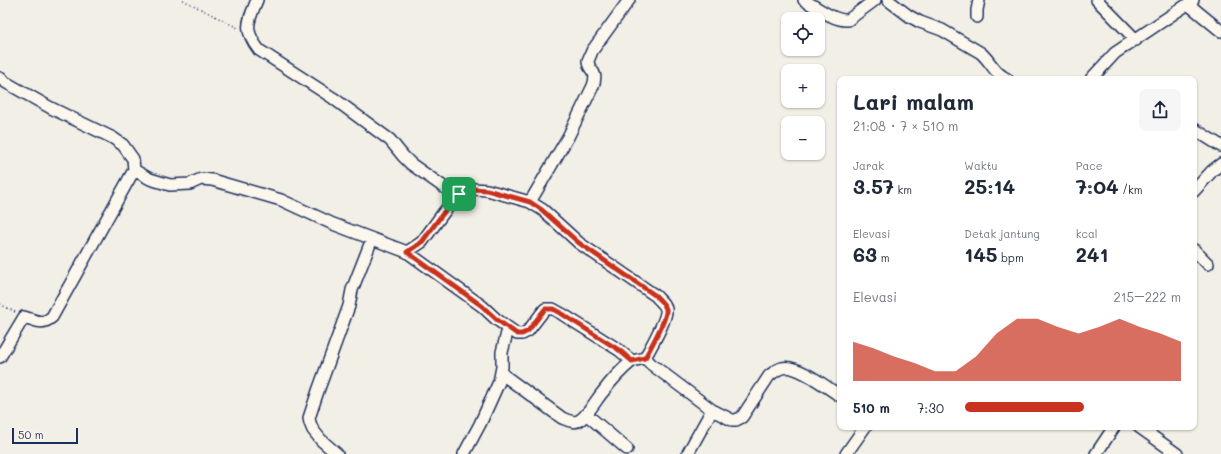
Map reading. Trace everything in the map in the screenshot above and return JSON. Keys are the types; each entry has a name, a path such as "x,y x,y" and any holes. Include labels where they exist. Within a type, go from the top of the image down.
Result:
{"street":[{"path":"257,0 248,22 248,28 252,40 259,50 345,107 390,140 403,156 412,164 442,186 459,194"},
{"path":"530,202 568,137 593,86 596,78 588,60 592,51 629,0"},
{"path":"804,0 836,19 843,21 848,20 875,0"},
{"path":"888,0 909,16 920,22 942,30 974,49 986,58 998,74 1002,76"},
{"path":"977,17 979,0"},
{"path":"1097,0 1136,40"},
{"path":"1098,76 1115,53 1191,2 1221,31"},
{"path":"0,78 102,134 113,138 123,145 133,159 134,170 52,317 45,322 24,317 0,355"},
{"path":"1197,131 1221,146"},
{"path":"1197,188 1212,171 1221,164"},
{"path":"134,170 150,178 170,185 190,184 201,179 212,180 281,200 334,224 407,252 482,306 508,329 517,334 522,334 528,331 545,309 553,309 619,350 632,361"},
{"path":"407,252 422,242 459,194 474,189 487,190 530,202 542,210 579,243 656,296 662,302 666,309 664,319 645,358"},
{"path":"337,454 321,440 313,430 309,418 349,306 352,290 372,239"},
{"path":"1197,253 1208,264"},
{"path":"464,454 495,394 502,374 502,352 508,329"},
{"path":"502,374 567,420 576,422 586,414 610,383 632,361 645,358"},
{"path":"645,358 712,410 732,420 736,420 742,416 769,376 783,367 807,374 837,394"},
{"path":"688,453 712,410"},
{"path":"586,414 627,449"},
{"path":"846,454 863,430"},
{"path":"1096,454 1112,430"},
{"path":"1143,430 1177,454"}],"path":[{"path":"183,0 251,34"},
{"path":"0,304 24,317"}],"route":[{"path":"474,189 487,190 530,202 542,210 579,243 656,296 666,309 664,319 645,358 632,361 619,350 553,309 545,309 528,331 522,334 517,334 508,329 482,306 407,252 422,242 459,194 474,189"}]}
